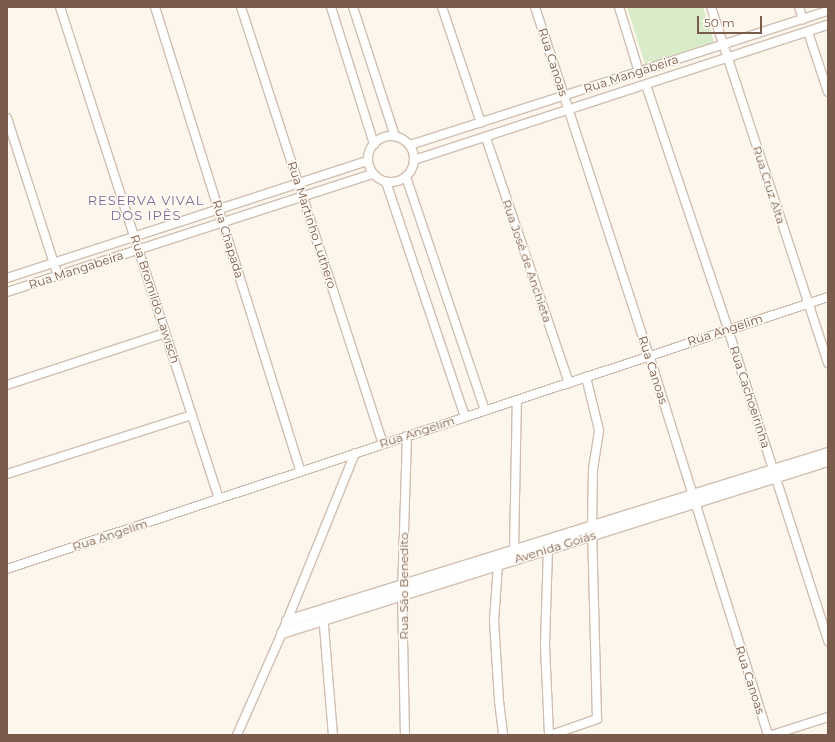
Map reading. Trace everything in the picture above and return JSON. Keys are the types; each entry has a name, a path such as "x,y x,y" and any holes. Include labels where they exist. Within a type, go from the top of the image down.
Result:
{"street":[{"name":"Rua Bromildo Lawisch","path":"60,7 219,499"},
{"name":"Rua Chapada","path":"155,7 301,472"},
{"name":"Rua Martinho Luthero","path":"241,7 383,444"},
{"path":"331,7 374,144"},
{"path":"354,7 395,136"},
{"path":"442,7 481,123"},
{"name":"Rua Canoas","path":"535,7 649,355 768,735"},
{"path":"619,7 639,72"},
{"name":"Rua Cruz Alta","path":"711,7 828,363"},
{"path":"799,7 803,19"},
{"name":"Rua Mangabeira","path":"410,144 481,123 828,11"},
{"name":"Rua Mangabeira","path":"414,160 486,138 828,25"},
{"path":"808,32 828,92"},
{"name":"Rua Cachoeirinha","path":"646,85 728,329 828,641"},
{"path":"7,118 58,276"},
{"path":"395,136 410,144 414,160 406,177 393,182 386,182 373,174 368,161 374,144 380,139 395,136"},
{"name":"Rua José de Anchieta","path":"486,138 569,383"},
{"name":"Rua Mangabeira","path":"7,278 368,161"},
{"name":"Rua Mangabeira","path":"7,292 373,174"},
{"path":"406,177 485,410"},
{"path":"386,182 465,417"},
{"name":"Rua Angelim","path":"7,569 569,383 649,355 828,297"},
{"path":"7,385 166,332"},
{"path":"548,549 545,646 550,735 597,719 593,469 599,430 586,377"},
{"path":"514,551 517,400"},
{"path":"7,474 192,415"},
{"name":"Rua São Benedito","path":"405,735 402,590 407,436"},
{"path":"237,735 287,621 355,453"},
{"name":"Avenida Goiás","path":"774,474 828,453"},
{"name":"Avenida Goiás","path":"282,632 323,615 402,590 514,551 593,531 774,474 828,461"},
{"name":"Avenida Goiás","path":"402,590 498,565 548,549 593,531"},
{"path":"498,565 494,621 499,701 503,735"},
{"path":"323,615 333,735"},
{"name":"Avenida Goiás","path":"287,621 323,615"},
{"path":"772,735 828,717"}],"green space":[{"path":"627,7 703,7 715,45 646,67"}],"district":[{"name":"RESERVA VIVAL DOS IPÊS","path":"146,208"}]}
